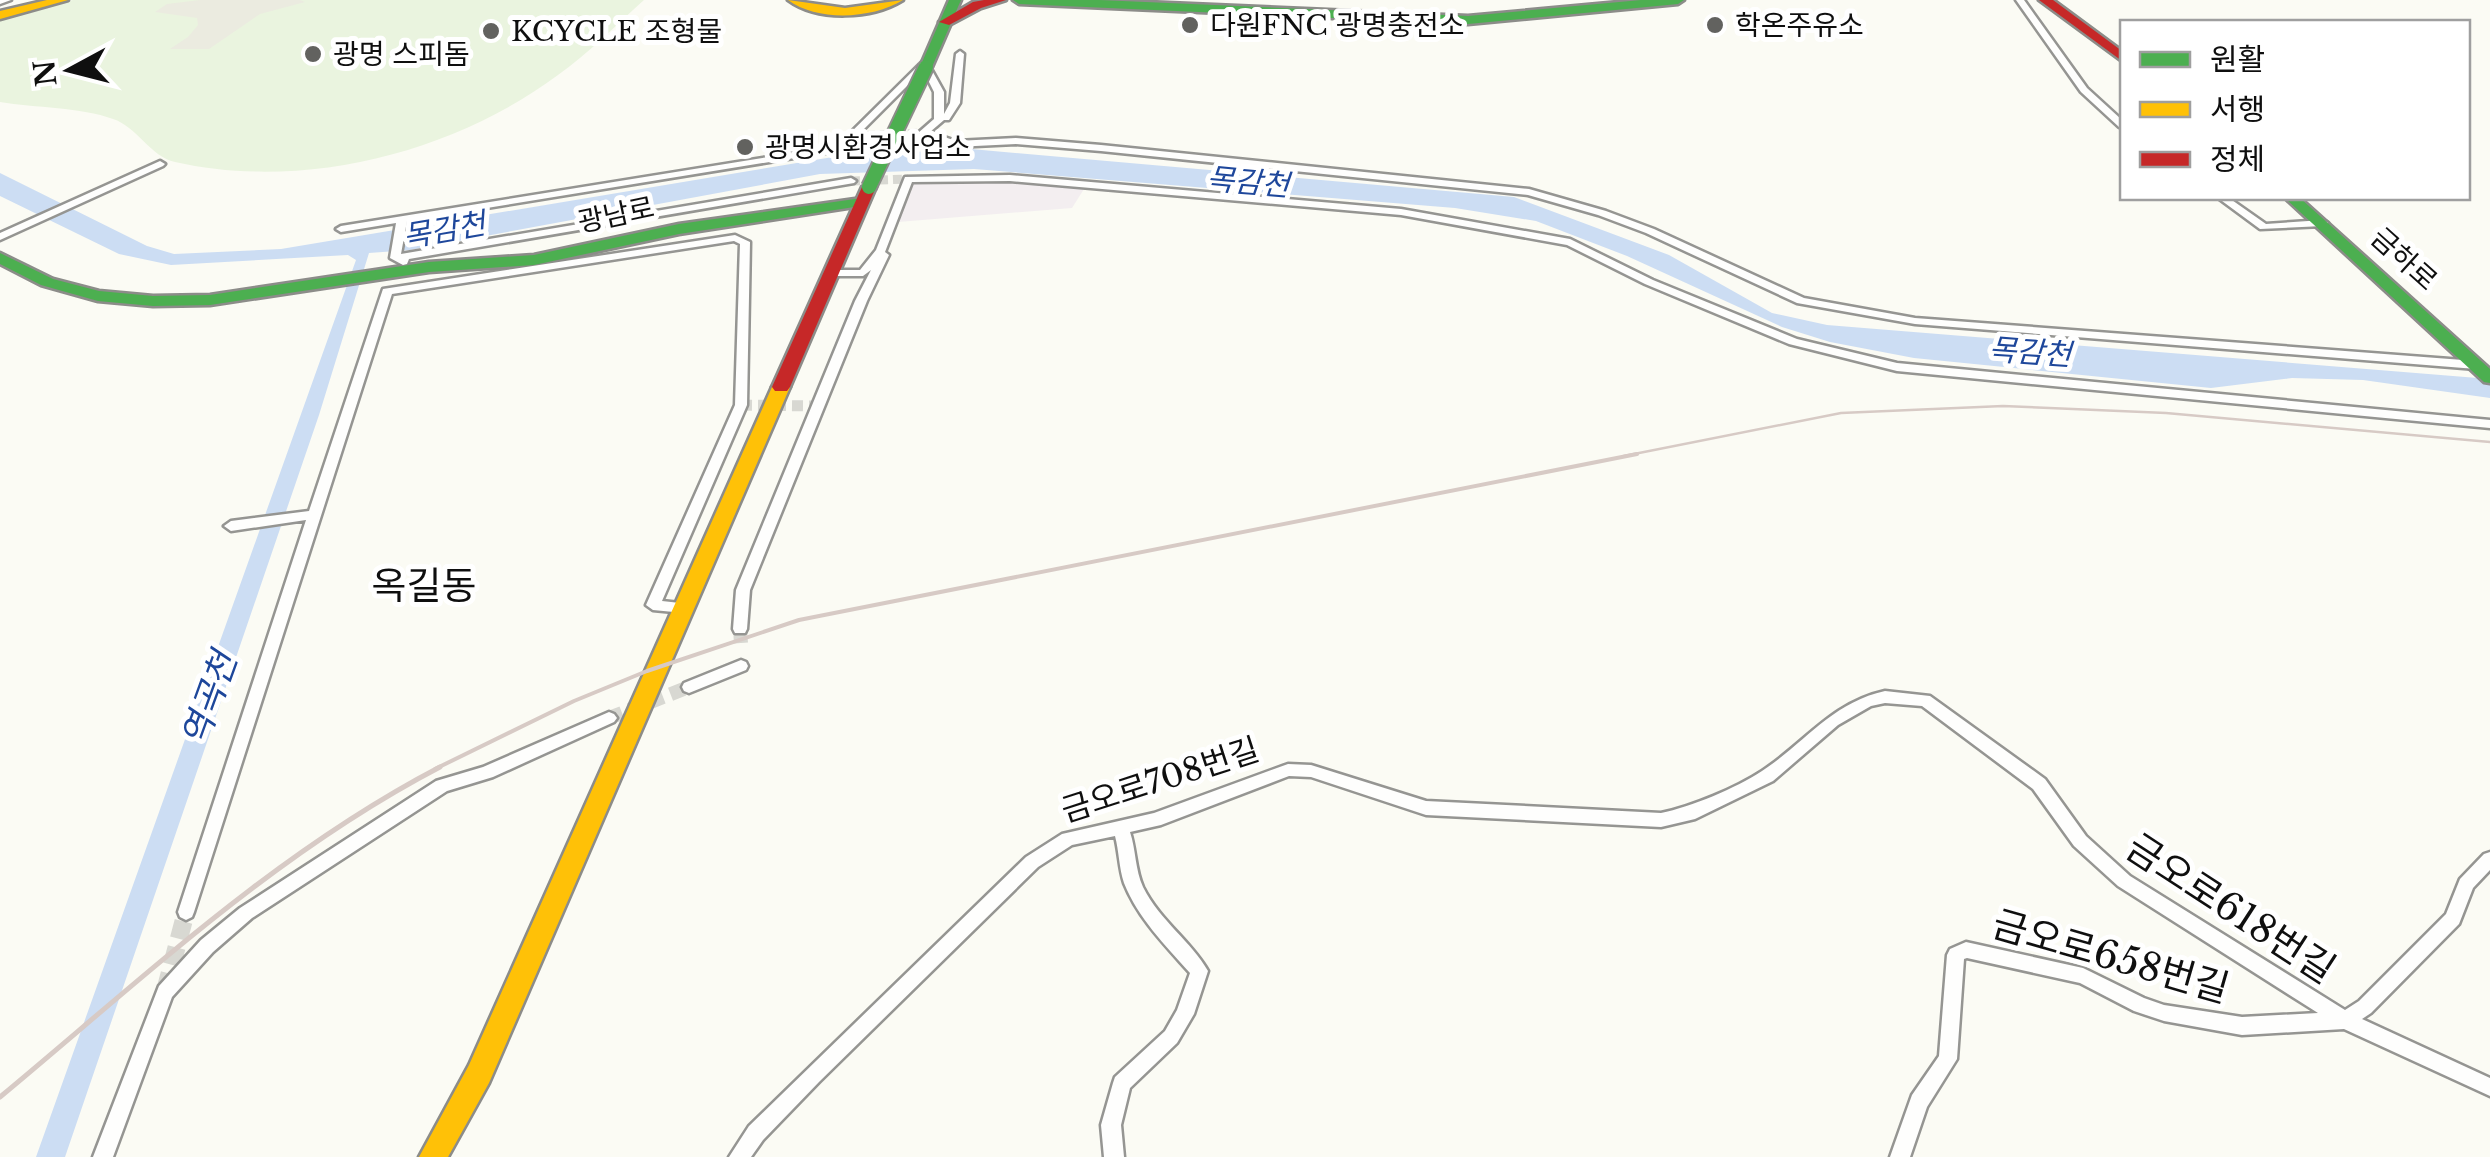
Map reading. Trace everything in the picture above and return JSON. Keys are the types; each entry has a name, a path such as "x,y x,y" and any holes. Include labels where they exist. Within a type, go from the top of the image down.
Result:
{"main road":[{"path":"0,15 62,0"},
{"path":"794,0 827,12 877,8 897,0"},
{"path":"433,1157 479,1074 832,273 861,190 927,63 947,9 1000,0"},
{"path":"1019,0 1468,20 1678,0"},
{"path":"1148,0 1398,13 1511,10 1617,0"},
{"path":"2045,0 2120,55"},
{"path":"2066,2 2087,28"},
{"name":"광남로","path":"0,258 38,280 114,298 200,299 323,284 397,270 547,258 653,234 786,214 861,190"},
{"name":"금하로","path":"2294,200 2483,372"},
{"path":"786,214 830,220 842,228 846,240"}],"street":[{"path":"0,2 8,0"},
{"path":"2020,0 2084,90 2120,123"},
{"path":"960,54 955,103 924,134 948,142 1084,146 1529,192 1650,232 1801,301 1914,321 2483,372"},
{"path":"341,229 840,148 927,63 939,92 948,142"},
{"path":"0,237 160,164"},
{"path":"861,300 863,273 885,240 908,179 1010,178 1401,212 1570,242 1649,282 1793,342 1897,367 2490,424"},
{"path":"397,270 861,190"},
{"path":"2226,200 2264,227 2323,223"},
{"path":"186,912 312,515 386,290 397,270 402,221"},
{"path":"397,270 736,238 745,242 741,405 652,605 684,608"},
{"path":"740,629 743,590 861,300 885,253 885,240"},
{"path":"832,273 863,273"},
{"path":"231,526 312,515"},
{"path":"688,687 741,666"},
{"name":"금오로708번길","path":"739,1157 784,1104 1032,862 1068,839 1155,820 1274,772 1288,770 1310,771 1426,808 1661,820 1689,814 1768,776 1833,721 1867,701 1885,697 1925,700"},
{"name":"금오로618번길","path":"1925,700 2040,784 2080,841 2124,881 2345,1020 2490,1087"},
{"path":"104,1157 165,992 207,946 246,914 442,786 487,772 608,718"},
{"path":"1114,1157 1111,1125 1122,1083 1171,1037 1185,1014 1199,970 1170,939 1138,892 1130,876 1126,839 1119,827"},
{"path":"2345,1020 2365,1007 2445,927 2453,918 2466,884 2490,859"},
{"name":"금오로658번길","path":"1900,1157 1919,1102 1948,1059 1956,955 1966,950 2083,976 2140,1005 2201,1021 2242,1026 2345,1020"}],"shaded area":[{"path":"200,0 305,2 260,14 209,49 170,49 188,37 198,25 197,18 155,12 167,4"},
{"path":"1008,181 1084,189 1072,208 898,222 911,184"}],"green space":[{"path":"73,0 644,0 558,75 472,126 375,159 274,172 224,170 175,162 158,154 113,119 0,102 0,17"}],"water":[{"name":"목감천","path":"971,149 1514,197 1669,255 1772,313 1827,325 2490,379 2490,398 2363,380 2292,378 2211,388 1914,358 1830,342 1782,327 1627,256 1536,221 1455,208 974,169 820,174 410,250 369,253 319,415 65,1157 36,1157 356,260 348,255 171,265 119,254 0,196 0,173 147,246 174,254 281,249 839,156"}],"tunnel":[{"path":"852,136 923,133"},
{"path":"851,181 908,179"},
{"path":"741,405 818,406"},
{"path":"740,629 741,643"},
{"path":"609,718 689,687"},
{"path":"165,991 186,912"}],"railway":[{"path":"1624,456 1841,413 2003,406 2166,413 2490,442"},
{"path":"435,769 574,701 647,671 799,620 1637,454"},
{"path":"0,1097 265,878 321,838 440,767"}],"traffic: fast":[{"path":"926,67 955,0"},
{"path":"1019,0 1468,20 1678,0"},
{"path":"869,187 926,67"},
{"path":"2294,200 2490,378"},
{"path":"0,258 47,282 98,296 153,301 210,300 429,267 534,260 679,229 862,202"}],"traffic: slow":[{"path":"0,15 62,0"},
{"path":"794,0 832,12 871,8 897,0"},
{"path":"433,1157 479,1074 781,387"}],"traffic: jam":[{"path":"945,22 977,5 1000,0"},
{"path":"2045,0 2120,56"},
{"path":"781,387 869,187"}],"place":[{"name":"다원FNC 광명충전소","path":"1190,25"},
{"name":"학온주유소","path":"1715,25"},
{"name":"KCYCLE 조형물","path":"491,31"},
{"name":"광명 스피돔","path":"313,54"},
{"name":"광명시환경사업소","path":"745,147"}],"district":[{"name":"옥길동","path":"424,585"}],"water label":[{"name":"역곡천","path":"209,699"}]}
